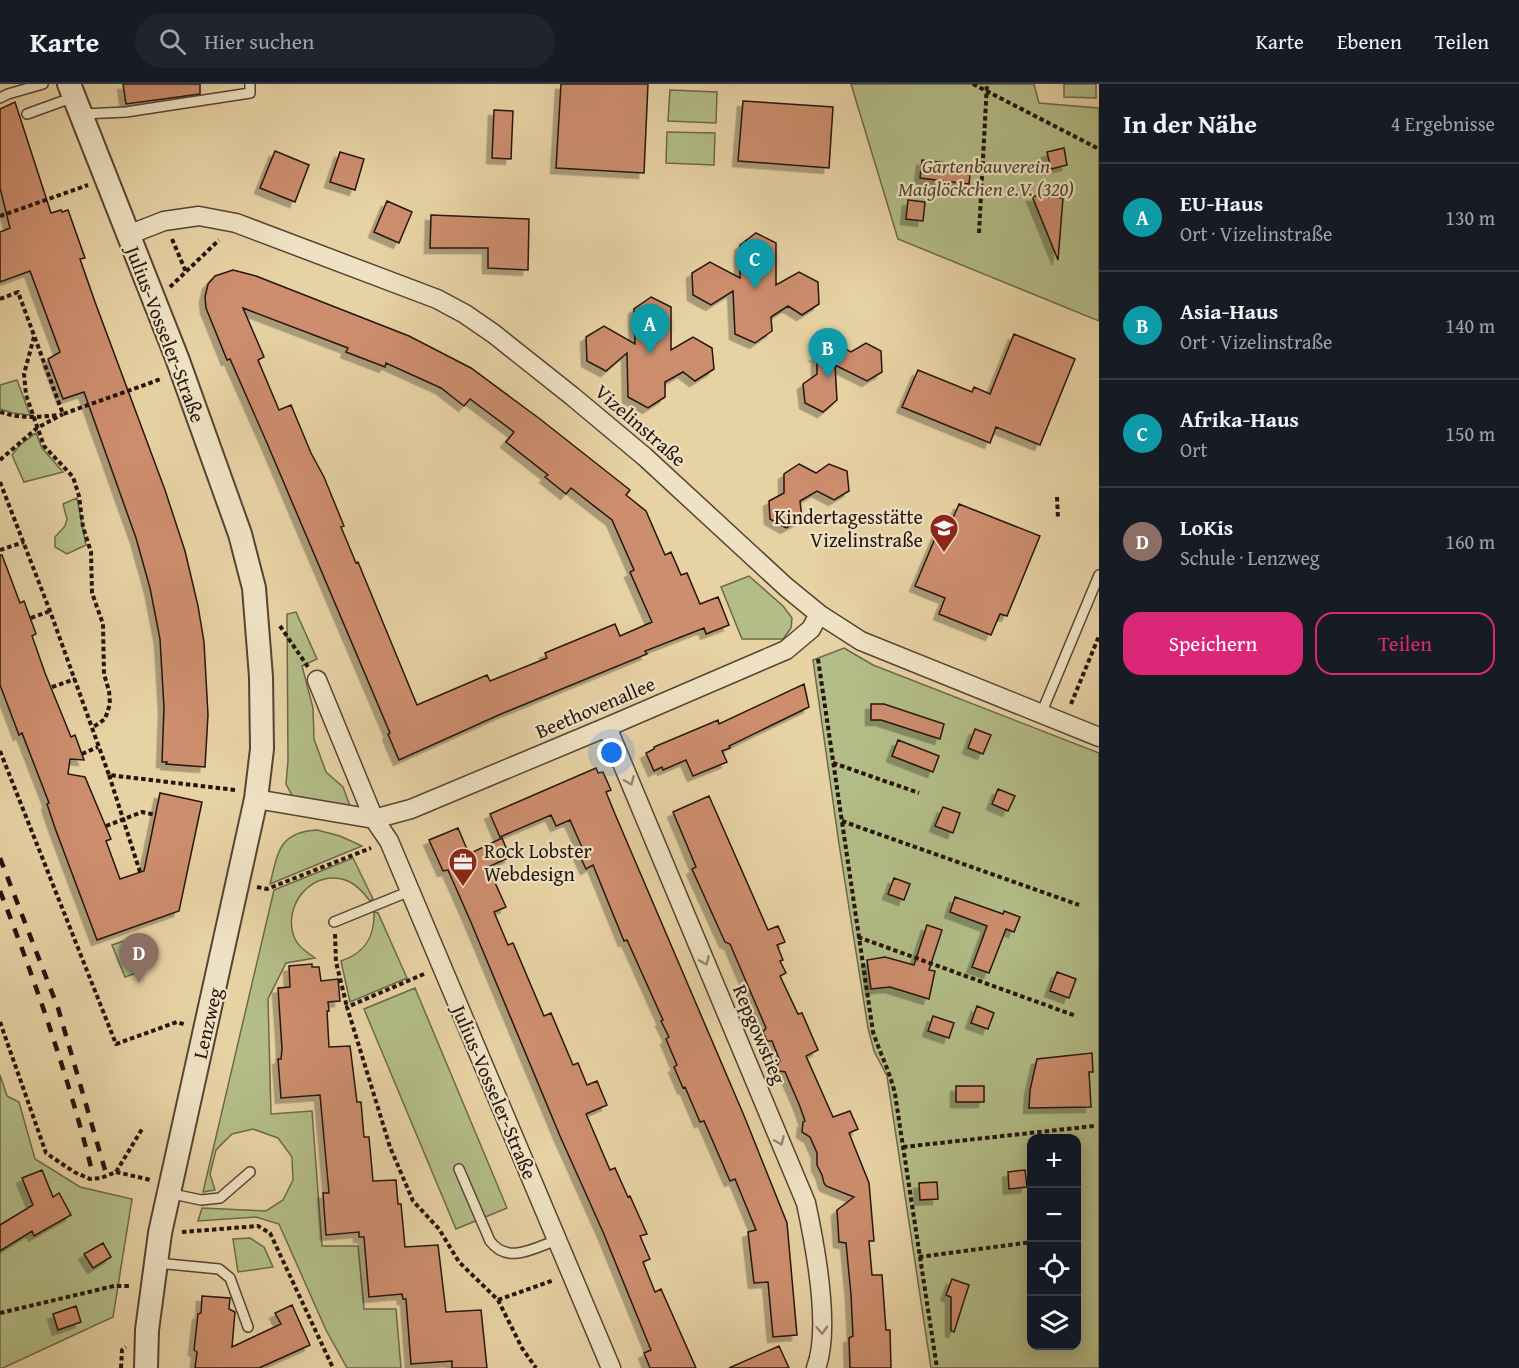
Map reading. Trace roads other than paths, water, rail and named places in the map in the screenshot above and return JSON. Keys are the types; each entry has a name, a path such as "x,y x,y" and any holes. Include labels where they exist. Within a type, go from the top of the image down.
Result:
{"street":[{"name":"Julius-Vosseler-Straße","path":"75,99 181,372 240,534 254,588 261,677"},
{"name":"Vizelinstraße","path":"128,235 164,221 199,216 236,223 437,299 465,314 572,396 636,449 786,587 819,614 861,641 1099,737"},
{"name":"Beethovenallee","path":"374,819 411,809 786,650 811,629 819,614"},
{"name":"Lenzweg","path":"146,1368 147,1329 160,1233 239,882 256,795 262,749 261,677"},
{"name":"Julius-Vosseler-Straße","path":"317,680 374,819 389,841 611,1368"},
{"name":"Repgowstieg","path":"607,727 806,1203 813,1234 823,1329 822,1347 816,1368"},
{"path":"256,795 374,819"}],"lane":[{"path":"0,98 43,84"},
{"path":"27,114 75,99 126,112 250,93 250,84"},
{"path":"1041,714 1099,575"},
{"path":"334,922 410,891"},
{"path":"459,1169 495,1248 502,1253 512,1255 557,1240"},
{"path":"169,1189 201,1200 220,1198 250,1172"},
{"path":"155,1262 219,1269 230,1278 248,1327"}],"railway":[{"path":"0,858 58,1008 105,1170"},
{"path":"0,891 50,1030 73,1100 92,1171"}],"place":[{"name":"Afrika-Haus","path":"755,289"},
{"name":"EU-Haus","path":"650,354"},
{"name":"Asia-Haus","path":"828,378"},
{"name":"Kindertagesstätte Vizelinstraße","path":"944,554"},
{"name":"Rock Lobster Webdesign","path":"463,888"},
{"name":"LoKis","path":"139,983"}],"park label":[{"name":"Gartenbauverein Maiglöckchen e.V. (320)","path":"986,176"}]}
